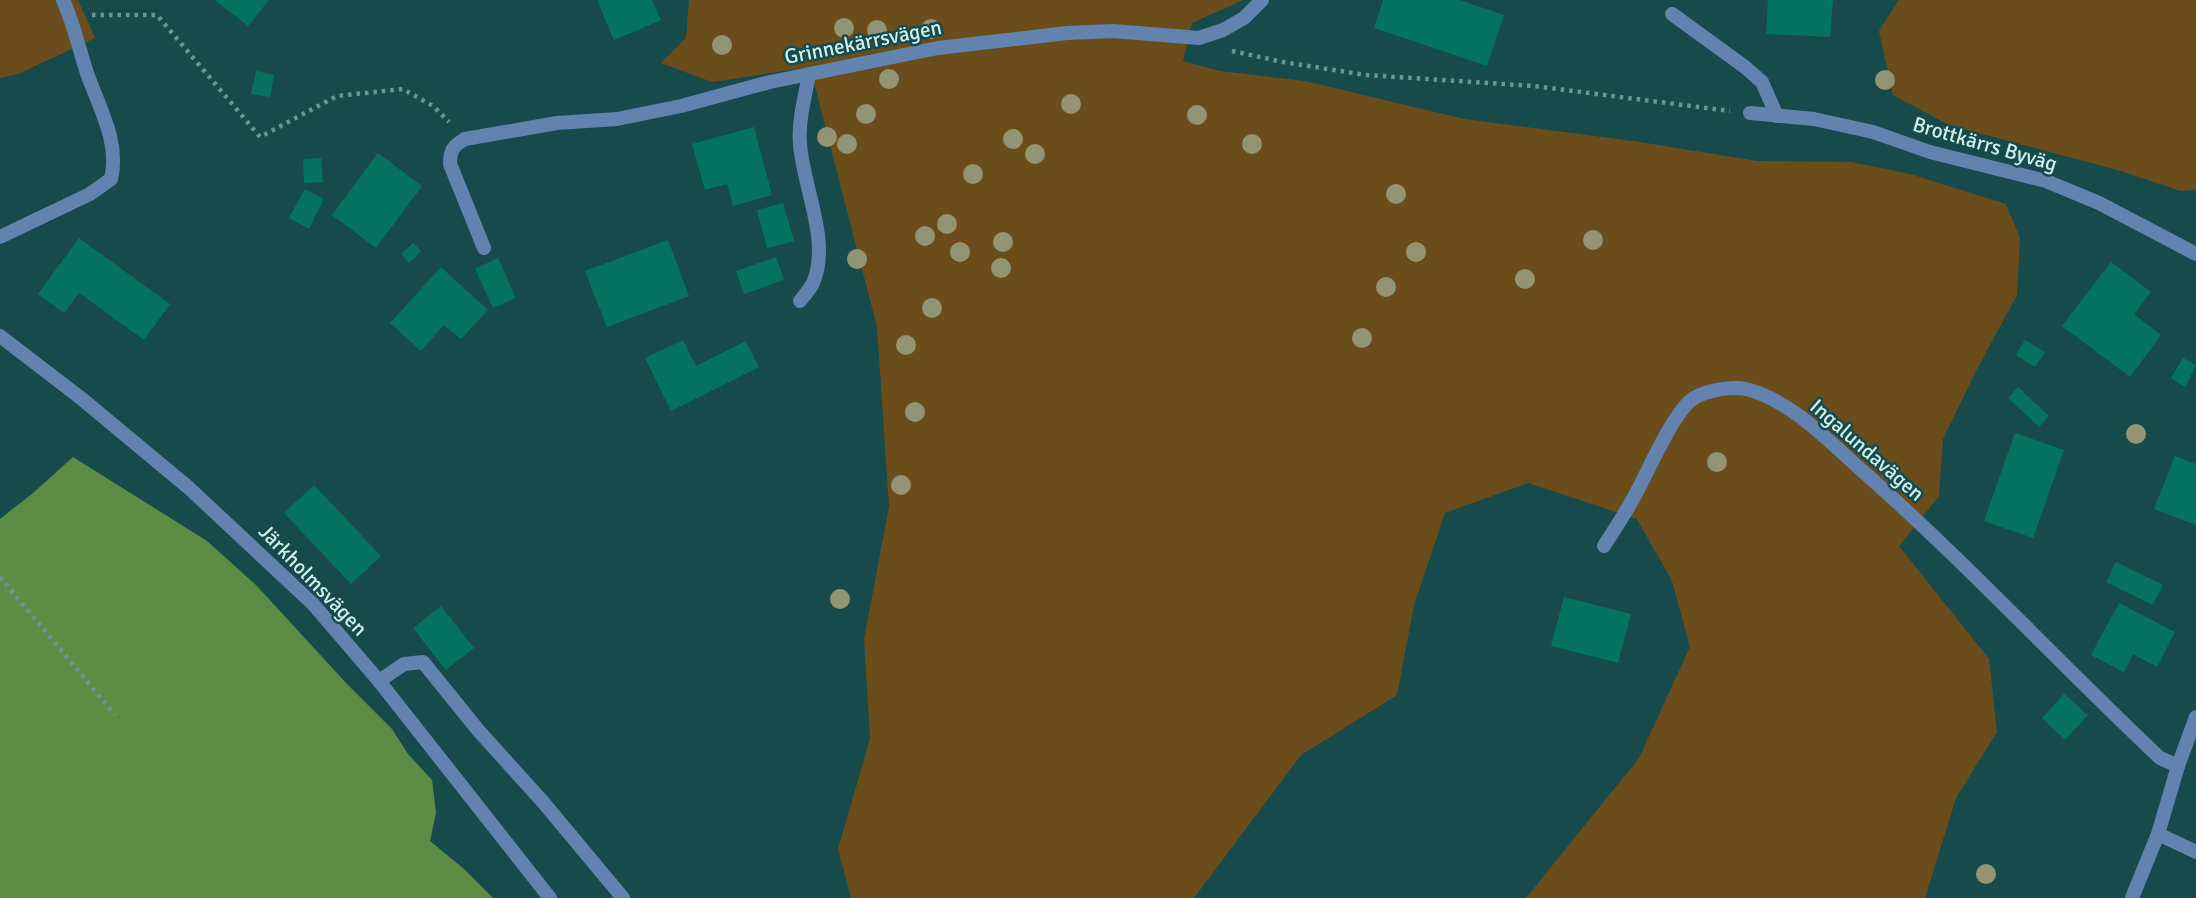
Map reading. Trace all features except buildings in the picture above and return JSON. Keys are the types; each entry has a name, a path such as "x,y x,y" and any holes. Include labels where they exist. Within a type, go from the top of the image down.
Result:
{"street":[{"path":"0,237 90,194 111,179 114,165 110,134 63,0"},
{"name":"Grinnekärrsvägen","path":"465,139 557,123 617,119 809,74 938,48 1035,36 1113,31 1199,38 1223,30 1244,18 1262,0"},
{"path":"1672,14 1762,82 1777,116"},
{"path":"800,301 813,283 818,262 817,230 800,145 809,74"},
{"name":"Brottkärrs Byväg","path":"1750,113 1814,119 1873,132 1930,152 2046,181 2099,203 2196,254"},
{"path":"465,139 454,145 450,152 450,164 484,248"},
{"name":"Järkholmsvägen","path":"0,336 82,399 217,513 313,604 379,681 550,898"},
{"name":"Ingalundavägen","path":"1604,546 1634,498 1671,427 1693,398 1712,391 1745,389 1777,403 1808,423 1908,511 2160,758 2178,766"},
{"path":"379,681 404,664 423,662 623,898"},
{"path":"2132,898 2158,834 2196,717"},
{"path":"2158,834 2196,852"}],"path":[{"path":"70,15 157,15 260,137 337,96 403,89 433,106 465,139"},
{"path":"1199,38 1246,55 1366,75 1534,86 1750,113"},
{"path":"0,576 115,715"}],"shaded area":[{"path":"0,0 78,0 95,38 18,74 0,78"},
{"path":"689,0 1243,0 1192,23 1183,61 1220,71 1305,81 1464,119 1640,142 1757,161 1851,162 1910,174 2006,204 2020,238 2017,295 1943,439 1939,496 1899,546 1989,659 1997,732 1956,798 1925,898 1526,898 1639,758 1690,647 1672,581 1637,519 1528,483 1445,513 1414,605 1397,695 1301,755 1194,898 851,898 838,849 870,739 864,639 889,507 877,327 810,67 712,82 661,63 686,38"},
{"path":"1899,0 2196,0 2196,190 2181,191 2114,169 1949,125 1893,95 1879,31"},
{"path":"73,457 207,541 256,585 392,729 408,754 432,780 436,813 430,841 493,898 0,898 0,519"}]}
